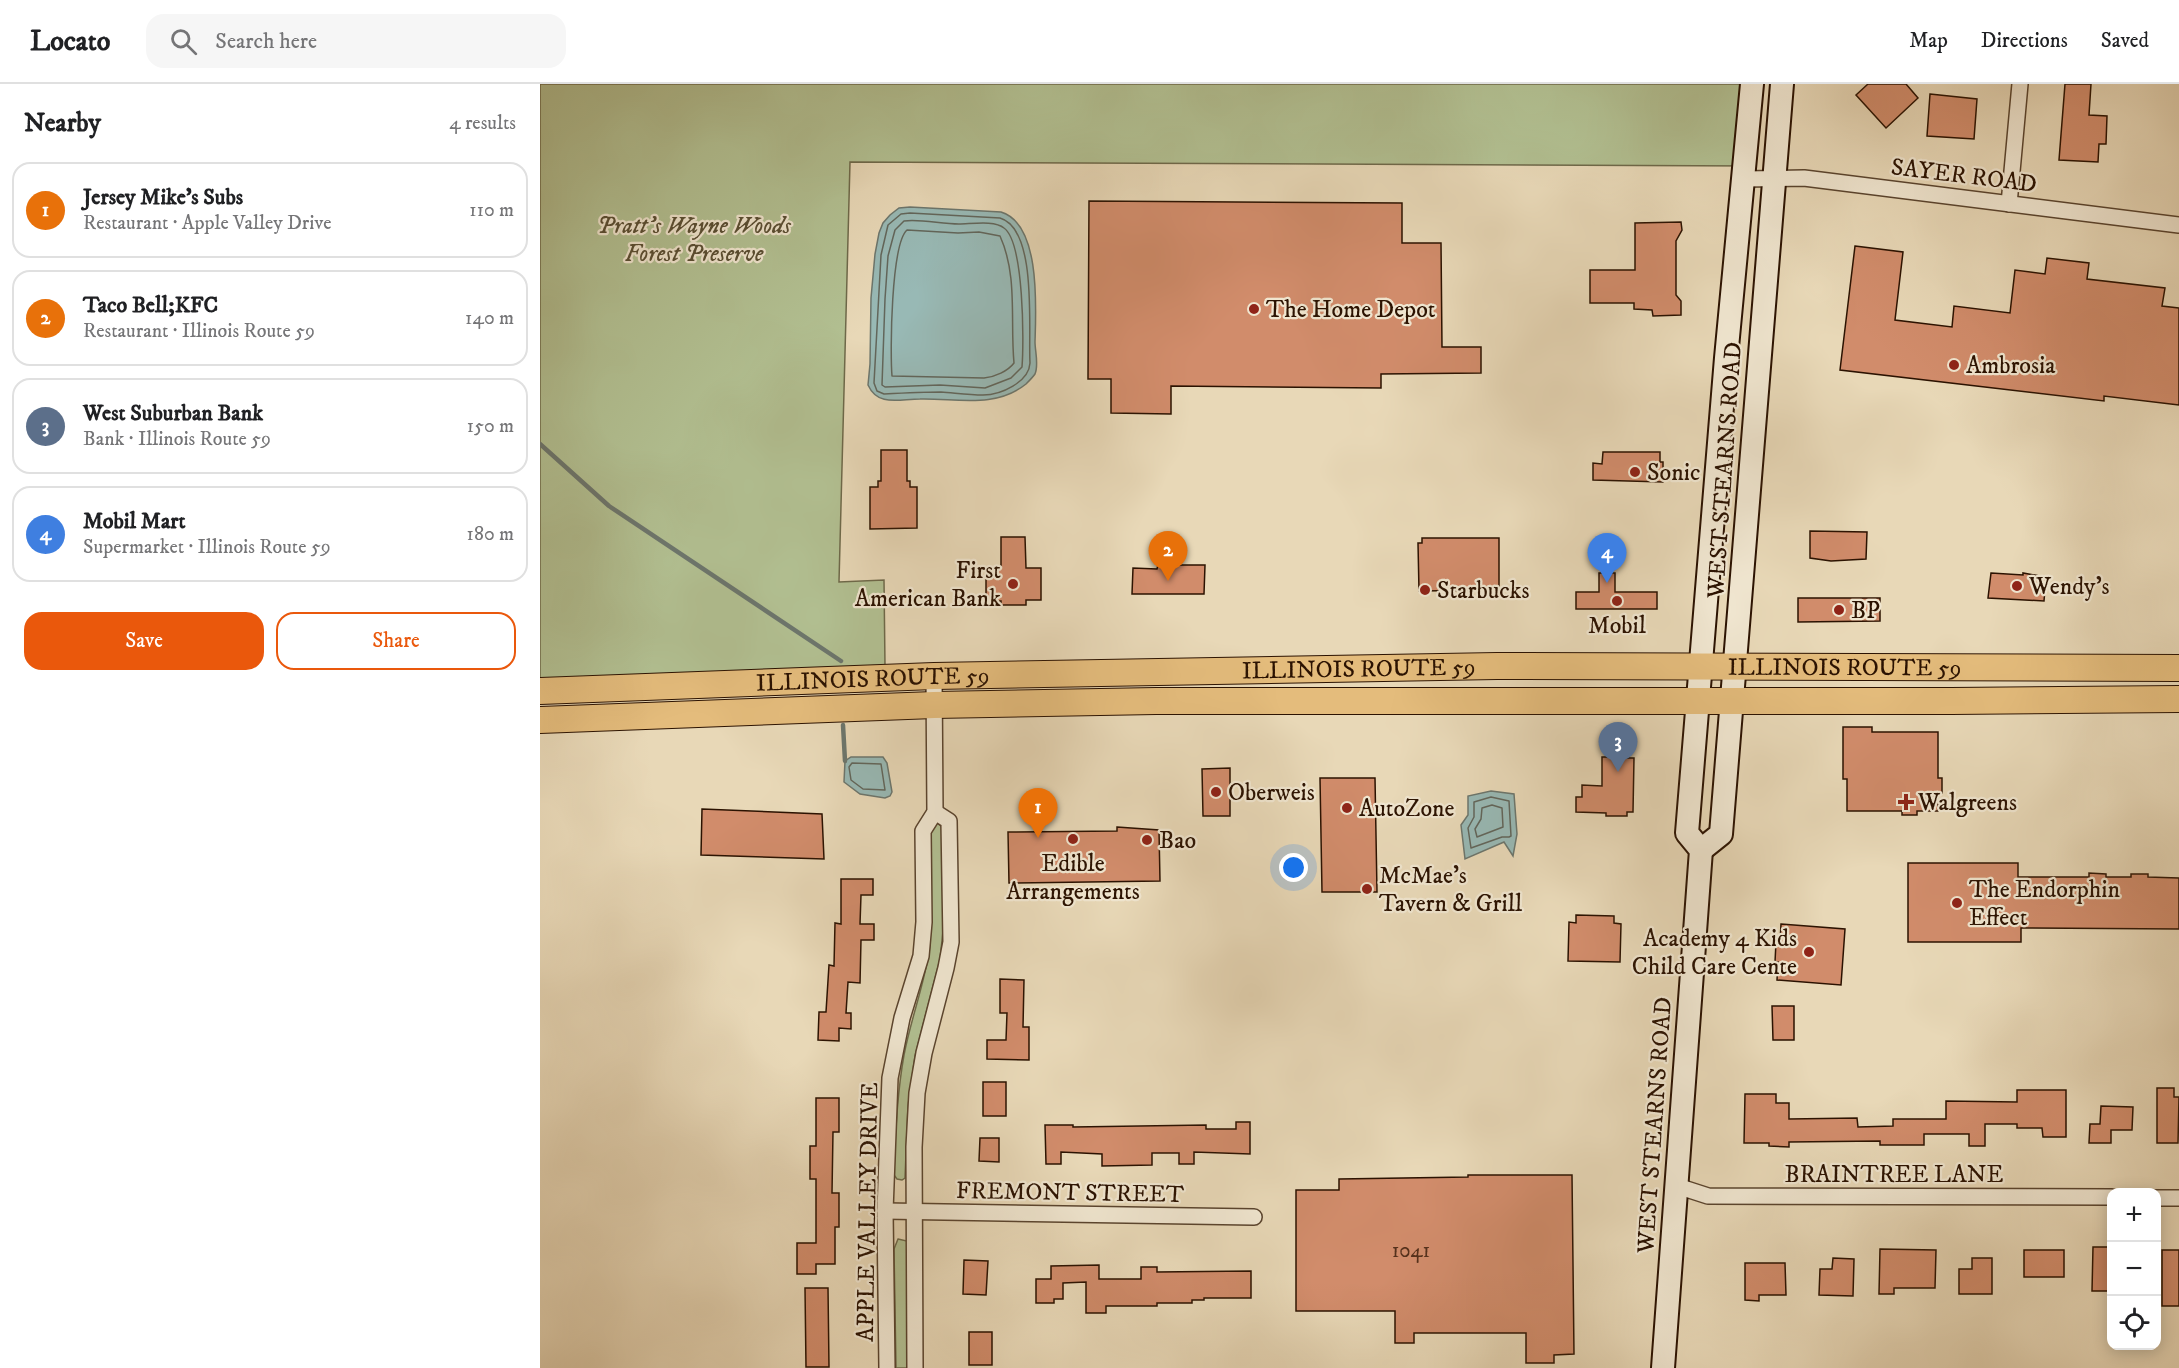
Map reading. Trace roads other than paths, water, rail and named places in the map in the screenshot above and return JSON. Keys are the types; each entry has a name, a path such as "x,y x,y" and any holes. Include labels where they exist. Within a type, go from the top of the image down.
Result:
{"main road":[{"name":"WEST STEARNS ROAD","path":"1663,1368 1701,850 1687,833 1752,84"},
{"name":"WEST STEARNS ROAD","path":"1701,850 1721,834 1782,84"},
{"name":"ILLINOIS ROUTE 59","path":"540,691 934,676 1497,666 2179,668"},
{"name":"ILLINOIS ROUTE 59","path":"540,720 934,705 1156,701 2179,699"}],"street":[{"path":"2009,204 2020,84"},
{"name":"SAYER ROAD","path":"1743,179 1804,178 2179,225"},
{"name":"APPLE VALLEY DRIVE","path":"887,1368 885,1211 890,1078 902,1018 921,956 924,922 923,831 935,812 934,676"},
{"name":"APPLE VALLEY DRIVE","path":"915,1368 913,1212 917,1093 924,1053 951,942 950,821 935,812"},
{"name":"BRAINTREE LANE","path":"1677,1186 1708,1196 2107,1197"},
{"path":"2161,1198 2179,1198"},
{"name":"FREMONT STREET","path":"885,1211 1254,1217"}],"water":[{"path":"899,208 1001,212 1014,220 1023,233 1030,249 1033,269 1037,366 1032,378 1014,392 1001,397 975,400 890,400 877,396 868,385 871,298 879,233 883,223 890,215"},
{"path":"851,757 883,757 887,763 892,792 890,796 885,798 860,794 844,782 845,761"},
{"path":"1491,791 1514,794 1517,834 1513,856 1504,842 1465,859 1461,825 1468,815 1468,796"}],"waterway":[{"path":"540,444 609,506 841,661"},
{"path":"843,725 845,761"}],"place":[{"name":"The Home Depot","path":"1254,309"},
{"name":"Ambrosia","path":"1954,365"},
{"name":"Sonic","path":"1635,472"},
{"name":"Taco Bell;KFC","path":"1168,581"},
{"name":"Mobil Mart","path":"1607,583"},
{"name":"First American Bank","path":"1013,584"},
{"name":"Wendy's","path":"2017,586"},
{"name":"Starbucks","path":"1425,590"},
{"name":"Mobil","path":"1617,601"},
{"name":"BP","path":"1839,610"},
{"name":"West Suburban Bank","path":"1618,772"},
{"name":"Oberweis","path":"1216,792"},
{"name":"Walgreens","path":"1906,802"},
{"name":"AutoZone","path":"1347,808"},
{"name":"Jersey Mike's Subs","path":"1038,838"},
{"name":"Edible Arrangements","path":"1073,839"},
{"name":"Bao","path":"1147,840"},
{"name":"McMae's Tavern & Grill","path":"1367,889"},
{"name":"The Endorphin Effect","path":"1957,903"},
{"name":"Academy 4 Kids Child Care Cente","path":"1809,952"}],"park label":[{"name":"Pratt’s Wayne Woods Forest Preserve","path":"694,239"}]}
